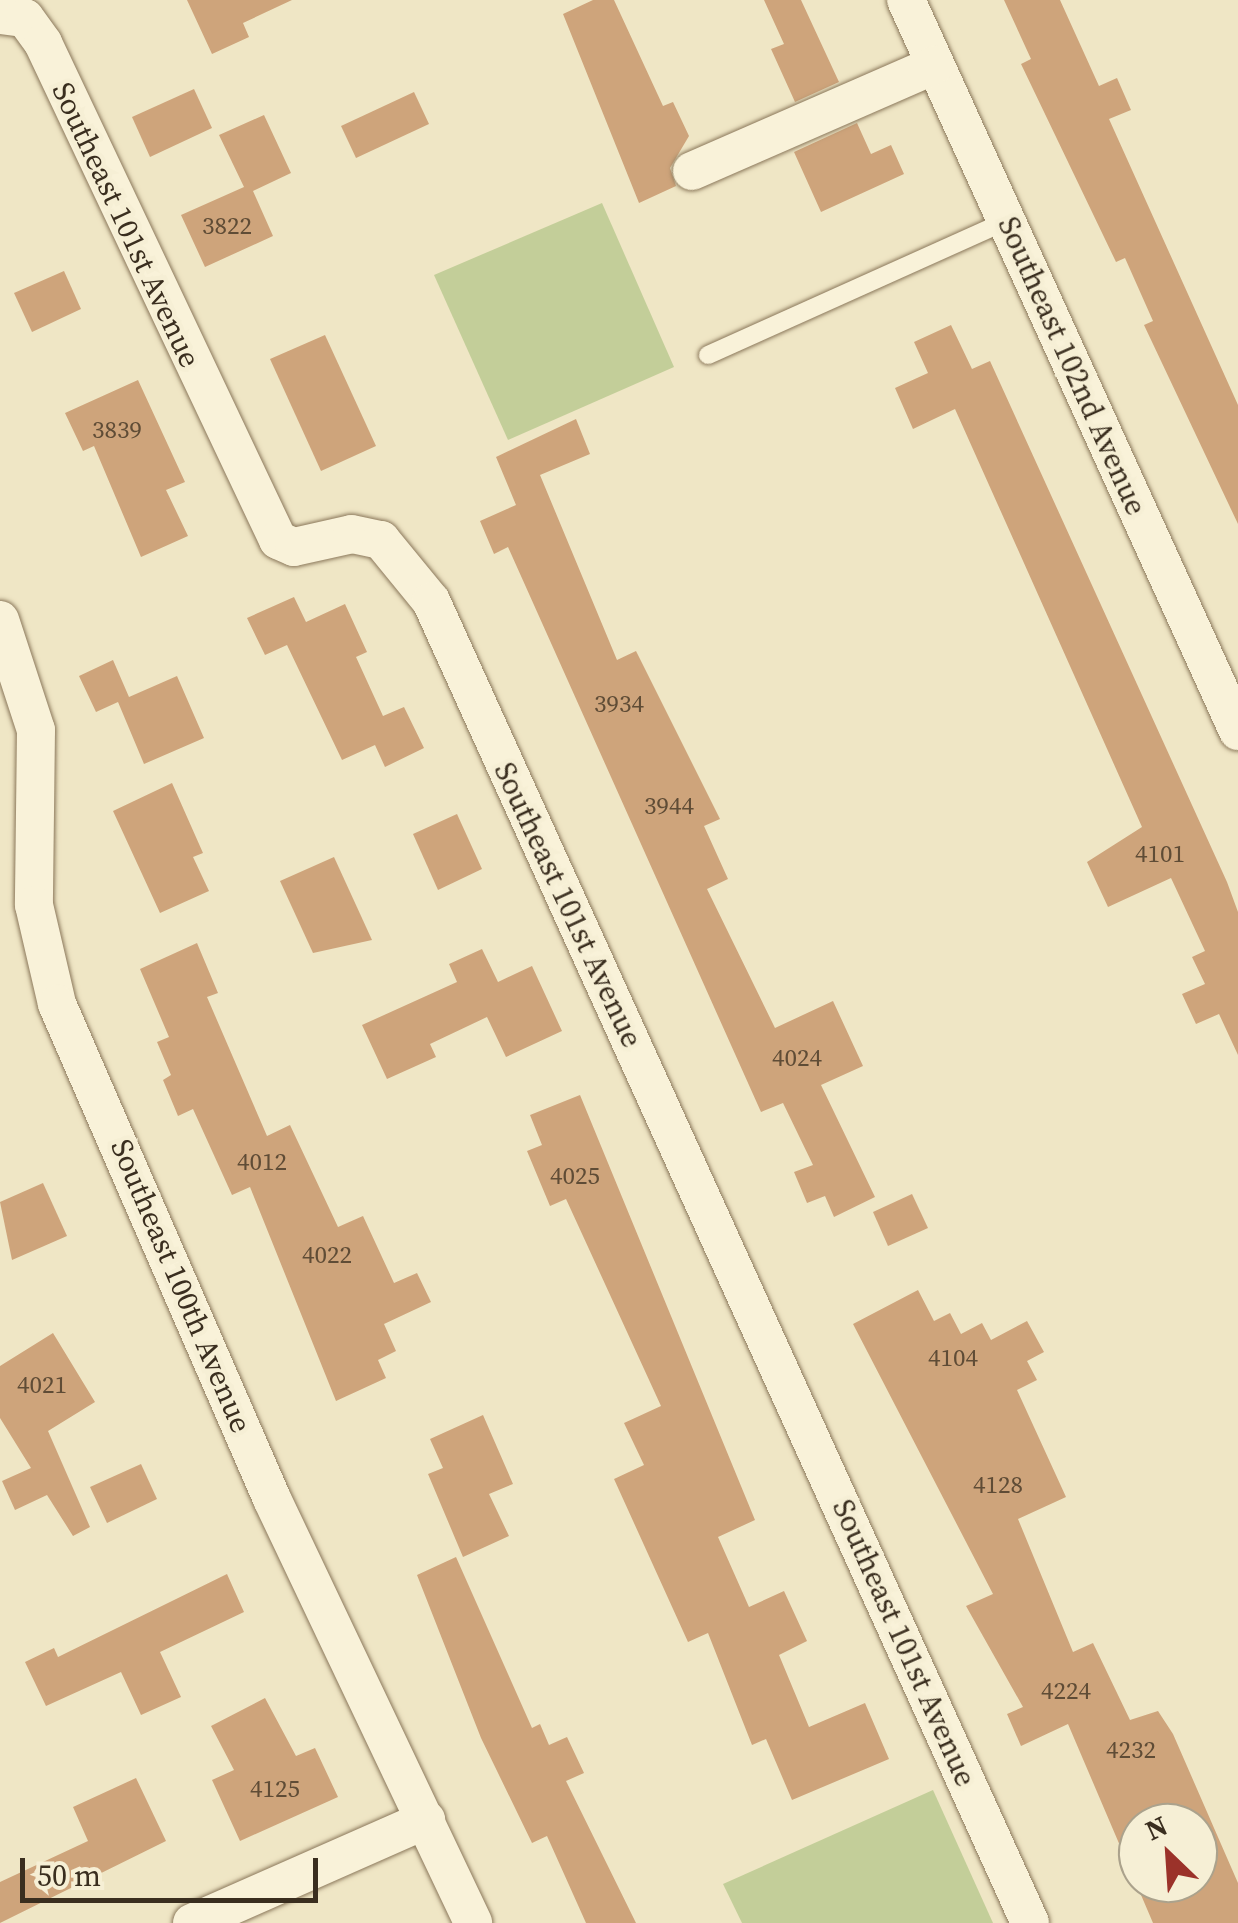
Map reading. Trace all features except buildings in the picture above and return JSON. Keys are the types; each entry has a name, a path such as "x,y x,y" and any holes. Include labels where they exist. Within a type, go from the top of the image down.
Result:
{"street":[{"name":"Southeast 102nd Avenue","path":"906,0 1238,732"},
{"name":"Southeast 101st Avenue","path":"4,14 25,18 43,44 278,540 294,548 352,534 380,540 431,602 1030,1923"},
{"path":"692,171 936,65"},
{"name":"Southeast 100th Avenue","path":"0,620 36,730 34,906 57,1004 272,1498 473,1923"},
{"path":"192,1923 426,1820"}],"lane":[{"path":"708,355 1006,221"}],"green space":[{"path":"602,203 674,367 508,440 434,275"},
{"path":"933,1790 993,1923 742,1923 723,1884"}]}
